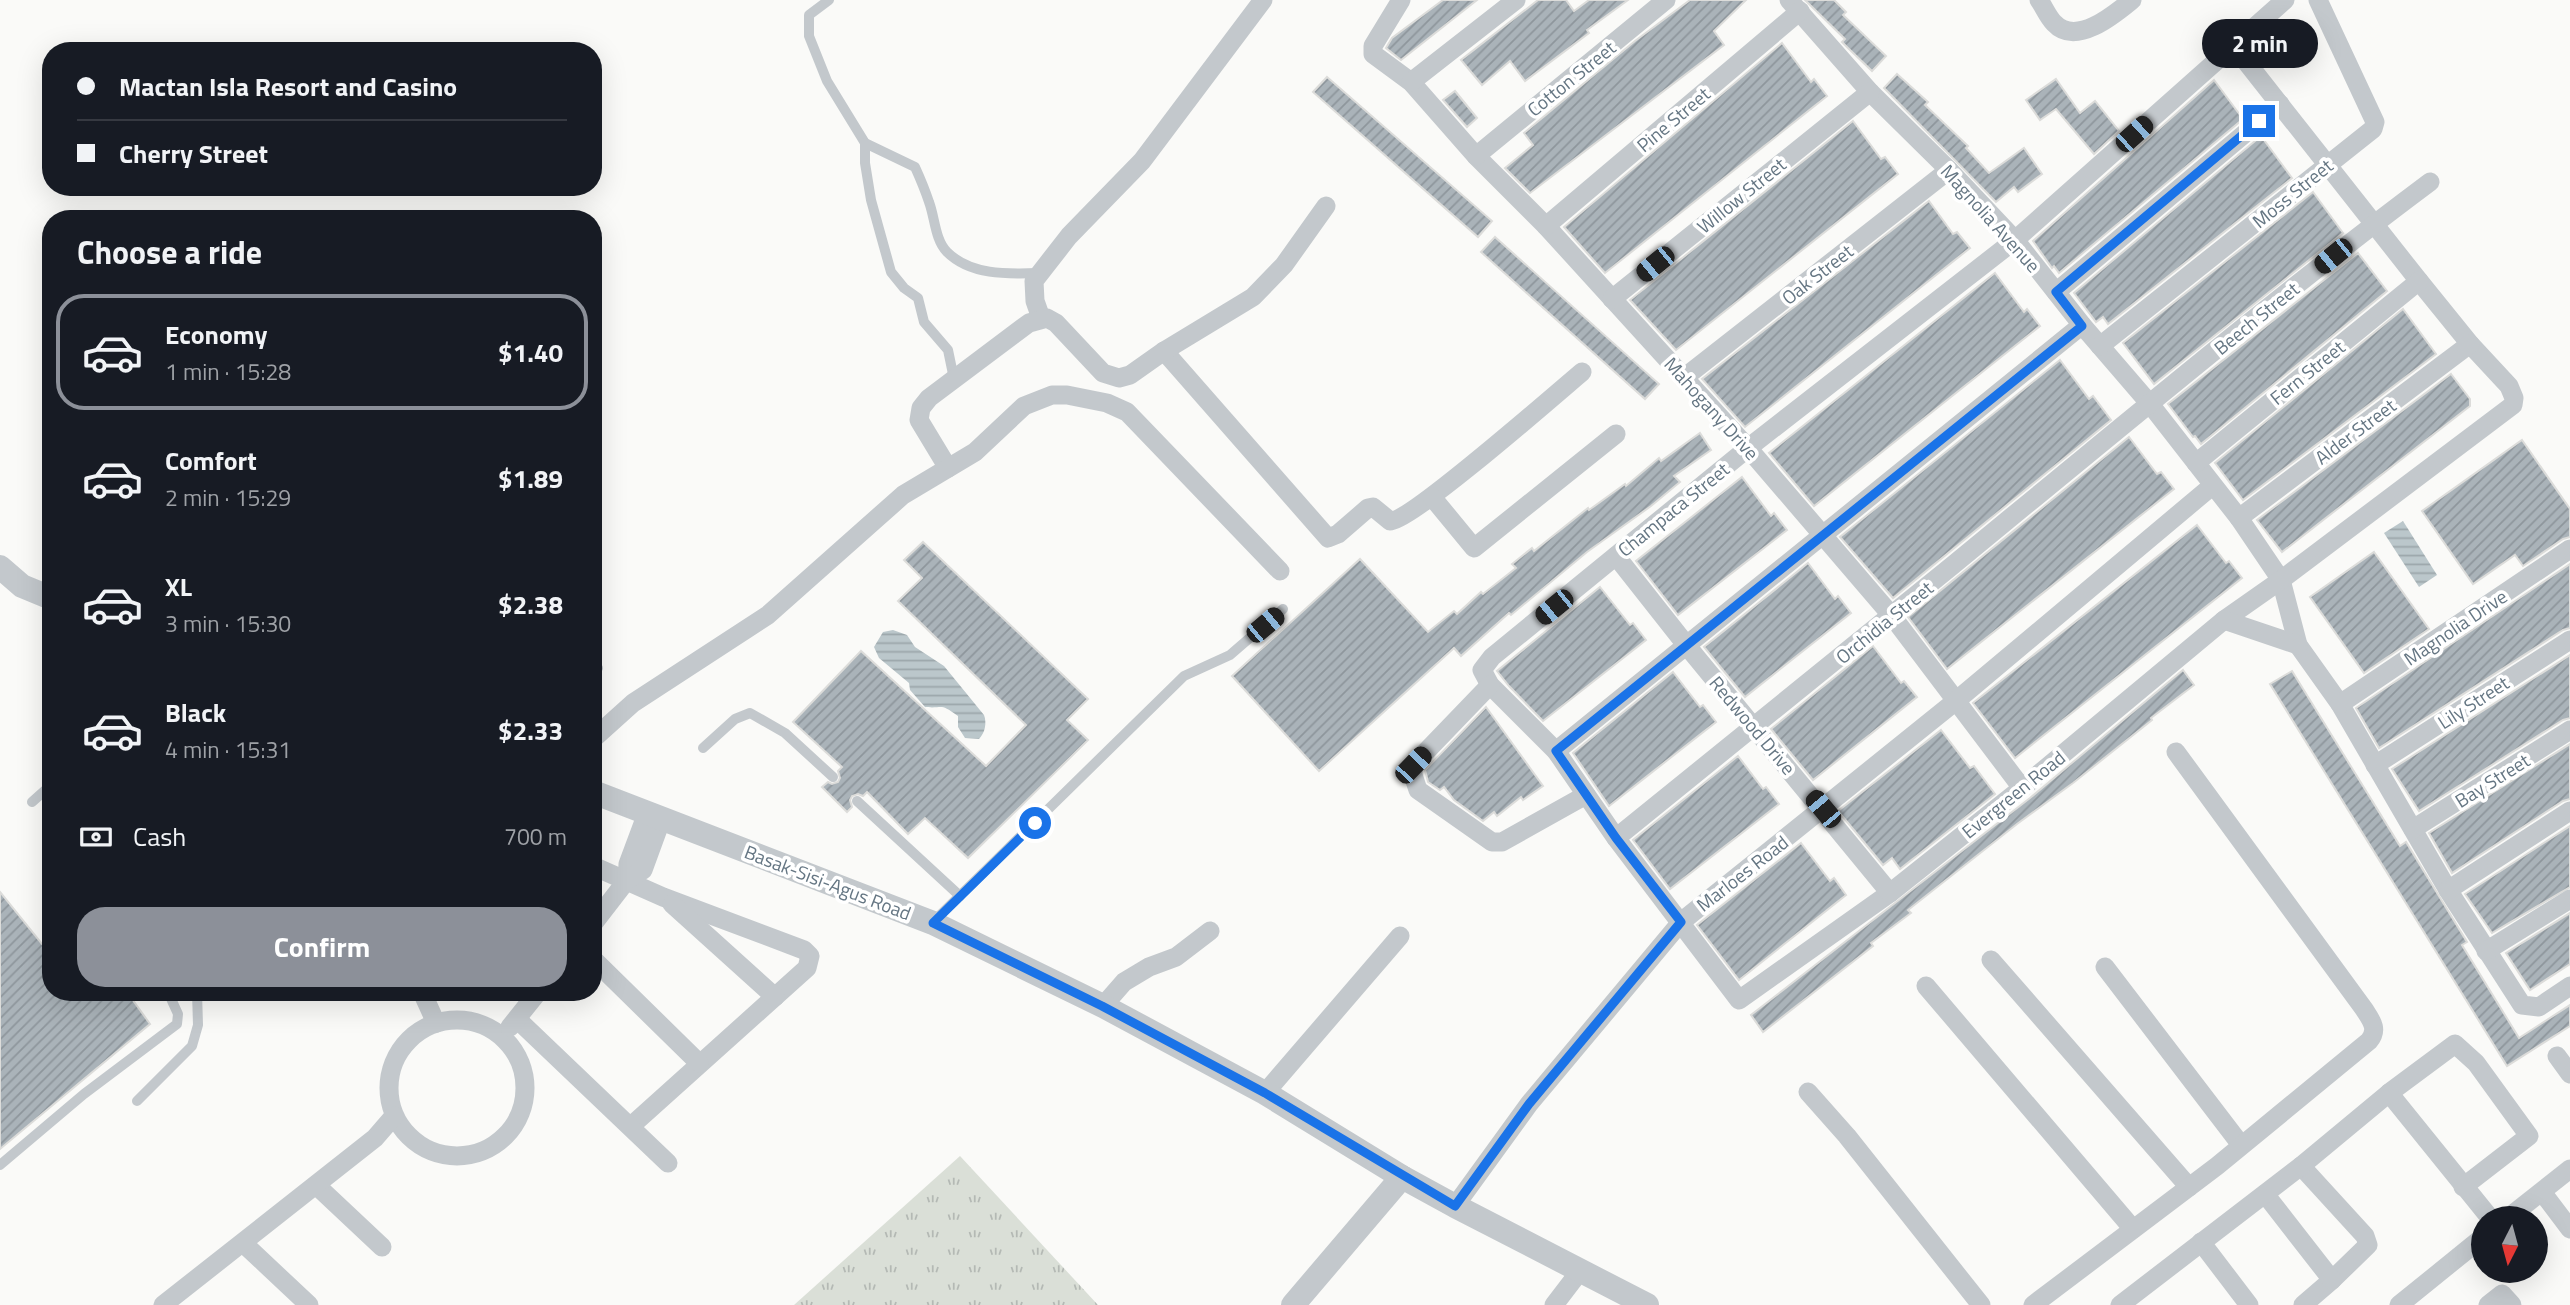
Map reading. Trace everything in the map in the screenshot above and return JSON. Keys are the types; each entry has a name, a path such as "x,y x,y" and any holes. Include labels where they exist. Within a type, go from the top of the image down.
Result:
{"street":[{"path":"1041,318 1033,288 1034,281 1069,236 1142,161 1263,0"},
{"name":"Mahogany Drive","path":"1401,0 1373,46 1373,54 1411,82 1476,156 1546,226 1748,448 1892,616 2022,788"},
{"path":"1411,82 1516,0"},
{"name":"Cotton Street","path":"1476,156 1666,0"},
{"path":"2039,0 2056,25 2067,31 2085,30 2105,22 2132,0"},
{"name":"Champaca Street","path":"1490,685 1482,670 1492,657 1748,448 2015,240 2285,0"},
{"name":"Moss Street","path":"2100,346 2373,129 2375,122 2318,0"},
{"name":"Magnolia Avenue","path":"1795,6 1870,92 2015,240 2082,326 2150,404 2239,518 2281,580 2298,645"},
{"name":"Pine Street","path":"1546,226 1795,6"},
{"path":"2233,45 2470,344"},
{"name":"Willow Street","path":"1612,299 1870,92"},
{"path":"2056,292 2280,104"},
{"name":"Oak Street","path":"1685,377 1949,170"},
{"name":"Beech Street","path":"2150,404 2430,182"},
{"path":"948,468 919,420 920,408 929,398 1029,323 1047,318 1056,323 1103,373 1119,378 1130,375 1164,351 1253,298 1284,265 1326,206"},
{"name":"Fern Street","path":"2196,463 2419,281"},
{"path":"1556,751 2082,326"},
{"name":"Alder Street","path":"2239,518 2470,344"},
{"name":"Evergreen Road","path":"1681,922 1739,1000 1890,893 2022,788 2224,620 2512,405 2514,398 2509,386 2470,344"},
{"path":"1164,351 1328,538 1338,534 1368,508 1376,508 1394,522 1432,497 1582,372"},
{"path":"602,731 633,703 768,615 903,495 975,452 1024,406 1052,395 1067,395 1107,403 1127,412 1280,570"},
{"name":"Orchidia Street","path":"1616,838 2150,404"},
{"path":"1432,497 1475,548 1616,434"},
{"name":"Marloes Road","path":"1455,1206 1529,1104 1681,922 1957,700 2212,486"},
{"name":"Magnolia Drive","path":"2340,704 2570,549"},
{"name":"Redwood Drive","path":"1616,556 1890,893"},
{"path":"0,567 22,586 42,594"},
{"path":"2224,620 2298,645 2340,704 2448,890 2522,1004 2539,1007 2570,986"},
{"name":"Lily Street","path":"2375,765 2570,640"},
{"path":"1586,795 1502,842 1492,842 1418,790 1413,765 1490,685 1556,751 1616,838 1681,922"},
{"name":"Bay Street","path":"2413,829 2570,730"},
{"path":"2033,1305 2241,1145 2369,1041 2375,1028 2364,1009 2176,752"},
{"name":"Basak-Sisi-Agus Road","path":"602,796 933,923 1102,1006 1265,1093 1402,1177 1647,1305"},
{"path":"2448,890 2570,811"},
{"path":"602,912 627,880 643,870 654,816"},
{"path":"602,870 663,897 804,950 810,956 807,968 631,1126"},
{"path":"663,897 775,997"},
{"path":"2486,951 2570,899"},
{"path":"1102,1006 1124,982 1149,967 1176,957 1210,931"},
{"path":"1265,1093 1400,936"},
{"path":"1992,960 2189,1187"},
{"path":"2105,967 2241,1145"},
{"path":"602,968 699,1063"},
{"path":"1926,986 2133,1229"},
{"path":"426,1001 436,1023"},
{"path":"502,1037 531,1001"},
{"path":"517,1018 668,1163"},
{"path":"454,1020 471,1022 487,1027 502,1037 521,1063 525,1087 522,1111 504,1138 476,1154 460,1157 444,1155 414,1142 394,1116 390,1105 388,1082 394,1060 416,1034 436,1023 454,1020"},
{"path":"2131,1303 2200,1242 2455,1044 2476,1063 2529,1136 2463,1187"},
{"path":"2557,1056 2570,1074"},
{"path":"1808,1092 1847,1136 1982,1305"},
{"path":"2389,1093 2480,1206"},
{"path":"169,1303 375,1138 394,1116"},
{"path":"2301,1166 2365,1236 2368,1245 2303,1305"},
{"path":"2524,1206 2570,1169"},
{"path":"1293,1305 1402,1177"},
{"path":"316,1185 382,1247"},
{"path":"2542,1192 2570,1229"},
{"path":"2265,1194 2332,1280"},
{"path":"2200,1242 2249,1305"},
{"path":"243,1243 309,1305"},
{"path":"2406,1303 2471,1247"},
{"path":"1554,1305 1580,1271"},
{"path":"2488,1305 2502,1294 2512,1305"}],"lane":[{"path":"829,0 809,15 809,36 827,81 865,143 915,167 930,205 936,230 946,251 967,266 1002,275 1040,273"},
{"path":"865,143 864,163 871,200 891,272 904,288 918,298 924,322 948,350 954,379"},
{"path":"933,923 1184,676 1230,655 1283,610"},
{"path":"703,748 735,719 750,713 785,733 832,777"},
{"path":"32,802 42,793"},
{"path":"858,802 960,896"},
{"path":"0,1165 84,1094 177,1024 178,1014 172,1001"},
{"path":"137,1101 192,1046 198,1025 197,1001"}],"green space":[{"path":"960,1156 1098,1305 794,1305"}],"shaded area":[{"path":"2403,521 2437,575 2419,587 2384,533"},
{"path":"893,630 907,635 915,647 944,666 984,715 985,728 979,739 965,738 958,727 958,716 948,709 925,707 910,690 909,683 879,658 874,647 883,632"}],"building":[{"path":"1443,0 1477,0 1401,60 1386,48 1392,38"},
{"path":"1538,0 1566,0 1574,11 1589,0 1628,0 1525,81 1510,61 1482,85 1461,60"},
{"path":"1690,0 1746,0 1714,31 1724,45 1530,193 1505,168 1533,145 1524,133 1635,41"},
{"path":"1805,0 1834,0 1846,12 1843,15 1886,56 1872,71 1842,42 1845,39"},
{"path":"1782,43 1811,82 1814,79 1827,96 1605,273 1564,227"},
{"path":"1897,74 1928,102 1925,105 1968,146 1966,148 1989,173 2024,148 2042,174 2018,192 2014,187 1996,202 1884,88"},
{"path":"1327,77 1492,221 1478,237 1313,92"},
{"path":"2056,79 2080,113 2095,101 2119,131 2094,154 2056,109 2040,120 2026,100"},
{"path":"2214,80 2243,119 2059,273 2054,266 2052,268 2033,241"},
{"path":"1455,91 1477,118 1467,127 1443,100"},
{"path":"1853,121 1881,159 1885,157 1898,174 1676,350 1630,300"},
{"path":"2261,136 2292,178 2108,324 2103,317 2096,322 2074,293"},
{"path":"2313,192 2343,233 2154,384 2123,343"},
{"path":"1929,201 1953,234 1957,232 1970,248 1745,427 1702,379"},
{"path":"1495,237 1659,384 1645,399 1481,252"},
{"path":"2358,253 2387,291 2201,444 2168,404"},
{"path":"1995,273 2024,312 2027,309 2040,326 1814,506 1769,453"},
{"path":"2403,309 2436,354 2243,500 2215,463"},
{"path":"2060,360 2089,399 2093,396 2111,420 1893,598 1840,537"},
{"path":"2451,374 2470,399 2470,406 2282,552 2257,520"},
{"path":"1700,433 1711,450 1674,476 1680,482 1587,552 1511,615 1509,613 1461,656 1454,648 1319,771 1232,676 1360,559 1428,632 1454,611 1457,614 1481,592 1483,594 1516,568 1512,564 1532,548 1534,551 1588,508 1589,510 1625,484 1626,486 1659,458 1661,461"},
{"path":"2129,437 2157,474 2161,472 2174,489 1947,669 1908,617"},
{"path":"2522,440 2570,509 2570,537 2523,566 2515,555 2473,584 2422,511"},
{"path":"1742,477 1771,516 1774,513 1787,530 1678,615 1636,561"},
{"path":"2197,525 2226,563 2229,561 2242,578 2015,758 1973,703"},
{"path":"923,542 1088,699 1067,720 1088,740 968,858 925,818 908,834 867,792 863,796 852,796 852,807 847,812 822,787 828,782 838,782 838,771 842,767 793,722 861,651 986,766 1026,725 898,601 922,578 904,560"},
{"path":"2374,552 2429,629 2364,673 2310,597"},
{"path":"1808,563 1835,599 1838,596 1851,613 1745,697 1704,647"},
{"path":"2570,564 2570,628 2379,748 2356,708"},
{"path":"1600,587 1630,625 1633,623 1646,640 1543,721 1497,671"},
{"path":"1873,646 1901,683 1904,681 1917,697 1813,780 1771,729"},
{"path":"2570,655 2570,718 2419,811 2392,769"},
{"path":"2183,670 2194,685 2073,783 1908,910 1911,913 1871,943 1873,946 1763,1032 1751,1015 2030,798"},
{"path":"2292,671 2400,846 2406,842 2467,942 2462,945 2519,1038 2570,1005 2570,1026 2507,1066 2270,684"},
{"path":"1673,672 1700,707 1703,705 1716,722 1609,806 1573,753"},
{"path":"1486,707 1543,786 1523,800 1521,797 1497,816 1494,812 1483,821 1454,800 1444,787 1440,790 1428,782 1425,770"},
{"path":"1941,730 1970,768 1974,766 1995,794 1900,869 1892,858 1883,865 1838,811"},
{"path":"2570,744 2570,799 2452,873 2429,833"},
{"path":"1738,756 1763,789 1766,787 1779,804 1670,889 1633,840"},
{"path":"2570,826 2570,887 2492,933 2465,894"},
{"path":"1801,843 1830,881 1834,878 1846,895 1739,980 1697,925"},
{"path":"0,892 42,944 42,1001 133,1001 150,1024 0,1149"},
{"path":"2570,913 2570,964 2530,990 2506,953"}],"route":[{"path":"1035,823 933,923 1102,1006 1265,1093 1402,1177 1455,1206 1529,1104 1681,922 1616,838 1556,751 2082,326 2056,292 2259,121"}]}
